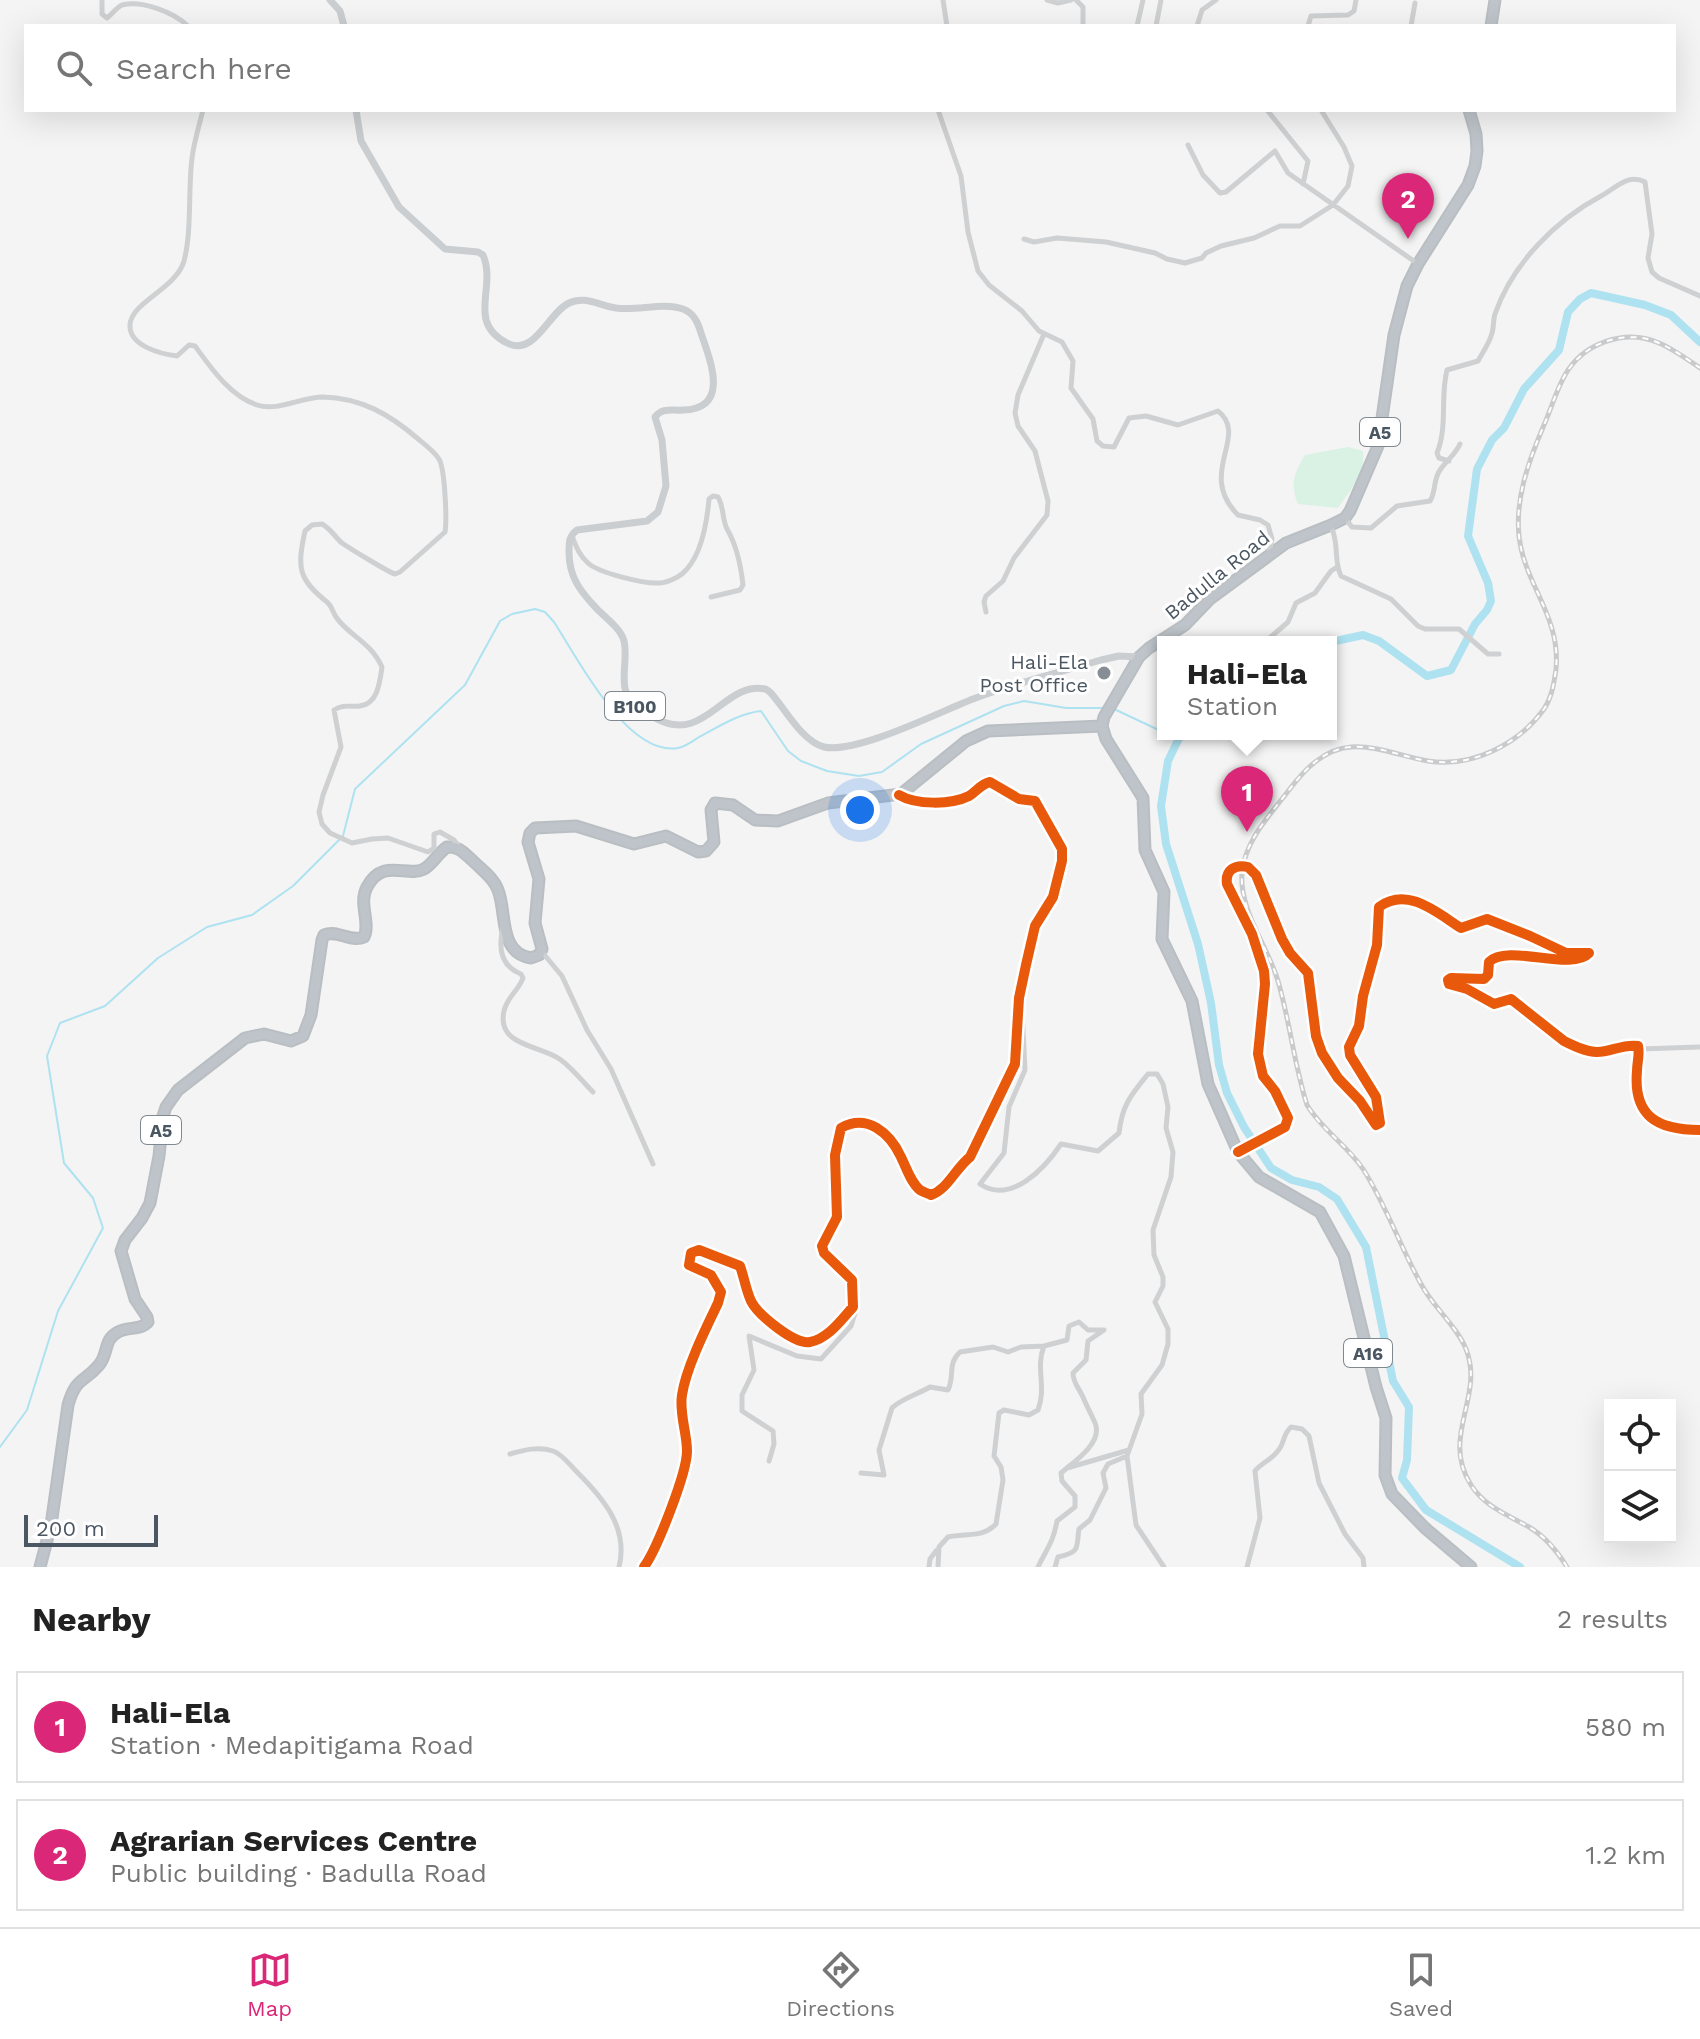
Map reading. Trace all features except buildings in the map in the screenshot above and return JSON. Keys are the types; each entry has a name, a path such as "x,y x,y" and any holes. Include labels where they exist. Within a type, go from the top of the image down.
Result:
{"highway":[{"path":"1491,24 1495,0"},
{"name":"A5","path":"1345,518 1378,446 1394,335 1407,286 1468,185 1475,166 1477,151 1469,112"},
{"name":"Badulla Road","path":"1169,636 1185,625 1210,599 1286,543 1345,518"},
{"name":"Badulla Road","path":"1103,721 1139,657 1157,644"},
{"path":"462,851 496,884 503,927 519,954 531,958 541,952 542,946 535,923 539,879 528,842 535,828 576,826 634,844 666,836 698,852 706,851 714,842 711,810 715,803 730,804 751,819 770,822 787,819 828,803 899,795 966,741 988,731 1103,721"},
{"name":"A16","path":"1103,721 1106,739 1143,798 1145,850 1164,892 1162,939 1192,1001 1208,1084 1259,1177 1320,1212 1344,1256 1386,1418 1385,1475 1392,1494 1425,1528 1471,1567"},
{"name":"A5","path":"40,1567 51,1525 68,1405 74,1388 102,1362 110,1338 120,1330 142,1328 148,1322 135,1299 121,1251 150,1203 163,1116 172,1098 189,1080 245,1038 256,1033 291,1041 301,1038 311,1015 319,946 324,935 333,933 353,940 364,937 367,932 363,910 365,890 374,880 391,869 420,871 447,847 462,851"}],"main road":[{"path":"330,0 340,11 343,24"},
{"path":"356,112 361,141 399,207 445,249 483,255 488,277 484,316 492,332 503,341 513,346 528,342 560,309 570,302 581,300 619,308 676,307 687,310 700,327 715,383 713,393 700,405 658,412 655,417 662,440 666,486 658,512 647,521 588,527 572,534"},
{"name":"B100","path":"572,534 568,547 572,577 581,593 622,636 625,685 632,704 668,725 689,724 742,693 765,689 773,693 787,717 816,744 836,748 892,734 975,698 1110,658 1139,657"}],"street":[{"path":"102,0 102,14 107,18 125,2 147,2 174,13 186,24"},
{"path":"943,0 947,24"},
{"path":"1047,0 1058,3 1073,0 1083,7 1083,24"},
{"path":"1137,24 1143,0"},
{"path":"1156,24 1161,0"},
{"path":"1198,24 1202,10 1216,0"},
{"path":"1309,24 1311,16 1348,15 1354,11 1356,0"},
{"path":"1411,24 1415,3"},
{"path":"203,112 192,157 183,263 164,289 134,311 130,328 132,336 148,348 170,355 177,356 189,345 195,346 219,377 242,398 256,405 270,407 323,397 375,407 398,422 439,459 445,472 445,532 395,574 384,571 371,559 342,543 322,524 312,525 305,531 301,559 307,585 330,604 337,618 361,638 382,667 380,684 369,703 334,710 341,747 319,812 322,824 330,833 347,842 388,838 428,852 434,848 434,834 440,832 454,840 462,851"},
{"path":"939,112 961,176 968,232 978,271 989,285 1022,311 1044,334 1062,342 1073,367 1071,388 1091,414 1097,441 1110,448 1117,444 1129,418 1146,416 1178,425 1213,412 1223,415 1230,440 1220,477 1224,498 1238,515 1268,525 1272,539 1269,555"},
{"path":"1269,112 1308,161 1303,184"},
{"path":"1024,239 1034,242 1057,238 1106,242 1185,263 1202,258 1221,246 1254,238 1280,226 1300,226 1333,205 1348,186 1352,166 1322,112"},
{"path":"1188,145 1203,175 1220,193 1241,181 1273,151 1288,173 1418,264"},
{"path":"1449,461 1439,458 1437,453 1444,421 1443,385 1447,370 1478,361 1493,333 1494,317 1515,274 1546,237 1586,202 1626,180 1635,178 1645,182 1652,234 1649,266 1659,278 1700,296"},
{"path":"986,612 986,596 1003,581 1014,558 1047,515 1048,501 1035,451 1018,426 1015,413 1018,395 1044,334"},
{"path":"1345,518 1352,527 1371,528 1397,506 1430,501 1438,473 1460,444"},
{"path":"572,534 579,554 591,566 622,577 661,583 683,573 700,550 709,499 718,497 727,528 733,537 743,585 740,590 711,597"},
{"path":"1331,525 1338,543 1337,567 1341,576 1391,599 1418,626 1425,629 1459,629 1488,654 1499,654"},
{"path":"1272,636 1288,622 1296,603 1315,593 1337,567"},
{"path":"769,1461 774,1444 773,1431 742,1411 742,1395 754,1370 749,1336 797,1356 821,1359 851,1326 856,1310 853,1307 852,1280 824,1253 822,1246 837,1217 835,1155 841,1128 856,1122 866,1122 876,1127 900,1152 918,1189 931,1195 943,1191 955,1171 970,1157 1015,1064 1019,998 1035,926 1053,897 1062,861 1062,849 1035,801 1019,799 990,782 970,795 949,801 922,801 899,795"},
{"path":"1243,1149 1287,1125 1288,1118 1275,1091 1263,1076 1257,1042 1264,971 1252,934 1227,884 1226,877 1236,866 1248,867 1256,875 1282,939 1308,973 1316,1036 1322,1053 1376,1125 1380,1123 1376,1097 1350,1055 1349,1047 1359,1026 1363,996 1377,945 1377,914 1382,904 1391,901 1402,899 1421,903 1461,928 1487,919 1566,953 1589,953 1571,961 1543,956 1497,957 1489,962 1488,975 1484,979 1448,980 1449,984 1467,989 1494,1004 1511,999 1574,1046 1599,1052 1625,1044 1638,1046 1639,1049 1700,1047"},
{"path":"503,927 499,943 503,959 511,970 523,978 504,1006 506,1028 516,1041 560,1058 593,1092"},
{"path":"541,952 562,976 587,1030 611,1069 653,1164"},
{"path":"1019,998 1025,1070 1009,1107 1004,1153 980,1184 984,1187 998,1190 1021,1184 1042,1170 1061,1144 1098,1151 1119,1133 1121,1113 1148,1074 1157,1074 1163,1084 1168,1107 1166,1128 1173,1152 1171,1177 1153,1230 1154,1255 1163,1277 1163,1286 1155,1302 1168,1329 1168,1344 1162,1365 1141,1394 1142,1414 1128,1453 1136,1525 1164,1567"},
{"path":"1639,1049 1636,1073 1638,1102 1647,1115 1685,1130 1700,1130"},
{"path":"644,1567 654,1552 676,1495 687,1454 681,1399 686,1378 721,1292 711,1275 689,1265 691,1253 699,1250 740,1266 752,1302 761,1316 797,1341 811,1342 823,1337 853,1307"},
{"path":"861,1473 884,1475 879,1450 895,1403 918,1396 930,1387 948,1390 952,1383 951,1364 960,1352 993,1347 1008,1352 1067,1340 1069,1326 1075,1322 1088,1330 1104,1330 1088,1341 1086,1360 1073,1373 1087,1412 1096,1425 1096,1433 1090,1447 1061,1473 1062,1481 1075,1496 1075,1507 1057,1521 1054,1541 1038,1567"},
{"path":"929,1567 930,1559 952,1536 976,1535 993,1529 996,1524 1003,1480 1001,1467 994,1456 998,1416 1004,1410 1029,1415 1038,1410 1043,1390 1038,1362 1044,1346"},
{"path":"1247,1567 1260,1518 1255,1471 1275,1455 1281,1447 1284,1433 1291,1427 1297,1427 1309,1436 1319,1483 1345,1534 1363,1558 1364,1567"},
{"path":"510,1454 532,1448 555,1451 598,1493 620,1531 619,1567"},
{"path":"1067,1468 1128,1453"},
{"path":"1055,1567 1058,1557 1072,1554 1076,1549 1079,1529 1090,1520 1106,1488 1103,1473 1108,1464 1128,1453"},
{"path":"938,1567 939,1547"}],"green space":[{"path":"1348,447 1363,451 1362,467 1338,508 1298,504 1294,479 1305,455"}],"waterway":[{"path":"1337,641 1363,635 1379,641 1427,676 1451,670 1491,601 1488,583 1468,536 1477,469 1492,440 1504,428 1524,389 1559,350 1568,312 1580,299 1591,293 1645,305 1671,315 1700,342"},
{"path":"0,1447 27,1410 58,1311 103,1228 93,1198 64,1163 47,1056 60,1023 105,1006 158,958 207,927 252,915 293,886 343,836 355,789 465,685 500,621 512,614 535,609 545,612 590,680 622,721 640,737 659,747 681,747 729,721 761,711 788,751 801,761 827,771 859,776 882,772 921,744 1004,706 1024,701 1066,708 1103,708"},
{"path":"1114,709 1157,729"},
{"path":"1178,740 1168,761 1161,806 1166,844 1198,944 1211,1003 1219,1065 1227,1093 1244,1127 1271,1168 1292,1180 1319,1187 1337,1199 1366,1247 1393,1381 1409,1407 1407,1460 1402,1478 1426,1510 1520,1567"}],"railway":[{"path":"1567,1567 1541,1535 1490,1505 1471,1485 1460,1450 1470,1384 1466,1349 1421,1284 1363,1169 1307,1105 1278,981 1249,914 1242,873 1248,850 1260,828 1302,775 1324,756 1341,749 1361,747 1428,761 1461,761 1508,743 1534,722 1551,695 1556,650 1548,616 1522,553 1519,508 1528,465 1562,381 1582,354 1606,341 1619,338 1632,337 1659,343 1700,368"}],"cycle path":[{"path":"644,1567 663,1528 686,1462 682,1409 684,1384 721,1292 711,1275 689,1265 691,1253 699,1250 740,1266 755,1307 787,1334 803,1342 823,1337 853,1307 852,1280 824,1253 822,1246 837,1217 835,1155 841,1128 851,1124 869,1124 884,1133 896,1148 914,1183 931,1195 942,1188 970,1157 1015,1064 1019,998 1026,965 1035,926 1053,897 1062,849 1035,801 1019,799 990,782 969,796 953,801 924,802 899,795"},
{"path":"1238,1152 1285,1127 1288,1118 1275,1091 1263,1076 1258,1054 1264,971 1252,934 1227,884 1229,872 1239,866 1248,867 1256,875 1282,939 1308,973 1316,1036 1322,1053 1376,1125 1380,1123 1376,1097 1350,1055 1349,1047 1359,1026 1363,996 1377,945 1379,907 1401,899 1422,904 1461,928 1487,919 1566,953 1589,953 1568,960 1510,955 1498,957 1489,962 1488,975 1484,979 1448,980 1449,984 1467,989 1494,1004 1511,999 1564,1041 1580,1048 1597,1052 1638,1046 1637,1086 1644,1109 1660,1123 1700,1130"}],"place":[{"name":"Agrarian Services Centre","path":"1408,239"},
{"name":"Hali-Ela Post Office","path":"1104,673"},
{"name":"Hali-Ela","path":"1247,832"}]}
